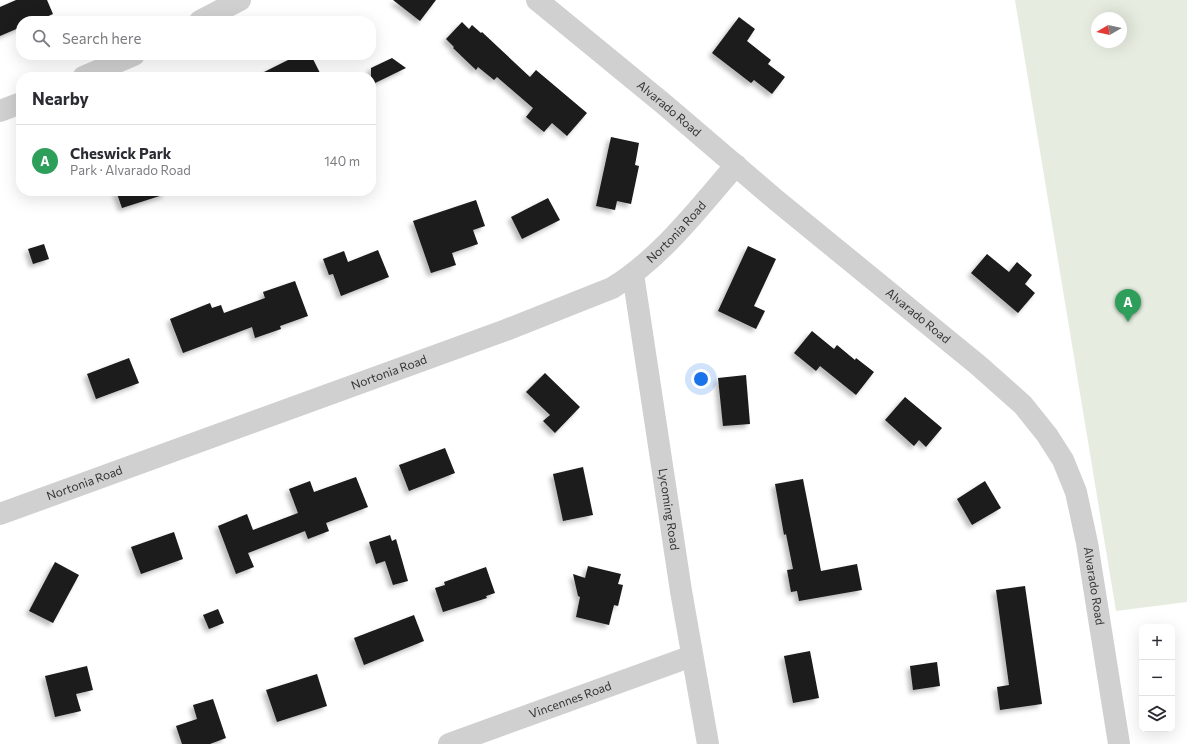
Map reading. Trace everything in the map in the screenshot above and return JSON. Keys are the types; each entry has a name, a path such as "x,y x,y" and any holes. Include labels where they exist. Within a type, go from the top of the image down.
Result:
{"street":[{"path":"210,16 240,0"},
{"name":"Alvarado Road","path":"536,0 665,105 776,200 978,365 1023,405 1047,434 1063,460 1076,492 1087,543 1119,744"},
{"path":"95,72 122,60"},
{"path":"0,111 16,105"},
{"name":"Nortonia Road","path":"0,514 506,330 612,288 633,274 676,234 736,165"},
{"name":"Lycoming Road","path":"633,274 681,591 708,744"},
{"name":"Vincennes Road","path":"449,744 692,656"}],"shaded area":[{"path":"1015,0 1187,0 1187,602 1116,611"}],"building":[{"path":"16,0 47,0 53,14 48,16 16,16 16,29 0,36 0,7"},
{"path":"393,0 436,0 420,21"},
{"path":"739,17 755,29 747,41 771,60 768,64 785,77 772,94 754,80 751,83 712,53"},
{"path":"462,22 469,29 472,25 481,33 482,32 530,77 536,70 587,113 567,136 552,123 544,132 526,117 533,108 497,77 494,80 478,67 476,70 453,48 454,47 446,39"},
{"path":"392,58 406,68 376,83 376,72 371,72 371,68"},
{"path":"288,60 314,60 320,72 264,72"},
{"path":"611,137 639,143 635,165 639,166 631,204 617,201 615,210 596,206"},
{"path":"118,196 160,196 122,208"},
{"path":"548,198 560,220 522,239 511,217"},
{"path":"476,200 485,226 473,230 478,244 452,253 456,265 431,273 413,221"},
{"path":"44,244 49,259 33,264 28,249"},
{"path":"748,246 776,259 754,306 765,311 756,329 718,311"},
{"path":"378,250 389,277 341,296 333,274 329,275 323,259 344,251 348,262"},
{"path":"987,254 1009,272 1017,262 1032,275 1025,284 1035,293 1018,313 971,273"},
{"path":"295,281 308,316 280,326 281,329 255,338 252,327 183,353 170,319 210,303 212,308 221,305 224,313 265,298 263,292"},
{"path":"812,331 834,349 837,345 855,360 856,358 874,372 856,395 820,366 816,371 794,353"},
{"path":"129,358 139,383 96,399 87,374"},
{"path":"545,373 580,407 555,433 543,421 550,415 526,392"},
{"path":"746,375 750,424 723,426 718,378"},
{"path":"905,397 942,428 926,447 919,440 914,446 885,420"},
{"path":"445,448 455,473 409,491 399,465"},
{"path":"583,467 593,515 563,521 553,474"},
{"path":"356,477 368,507 326,523 329,531 308,539 305,531 248,553 254,567 236,574 218,526 247,514 253,530 298,513 289,489 310,481 314,492"},
{"path":"803,479 821,571 857,564 862,590 799,601 797,591 791,592 787,570 793,569 786,534 784,535 775,484"},
{"path":"985,481 1001,508 972,525 957,499"},
{"path":"174,532 183,559 141,574 131,547"},
{"path":"390,535 392,541 396,539 408,581 393,585 385,561 376,564 369,542"},
{"path":"55,562 79,575 53,623 29,611"},
{"path":"588,566 621,574 618,584 623,585 618,606 614,605 609,625 576,617 580,597 578,596 573,574 585,578"},
{"path":"486,567 495,593 486,596 487,598 443,612 435,588 445,585 444,582"},
{"path":"1025,586 1042,704 1000,710 997,687 1009,685 996,590"},
{"path":"218,609 224,623 209,629 203,615"},
{"path":"414,615 424,641 364,665 354,638"},
{"path":"810,651 819,698 793,703 784,656"},
{"path":"937,662 940,686 913,690 910,666"},
{"path":"87,666 93,690 76,694 81,711 55,717 45,676"},
{"path":"317,674 327,706 277,722 266,690"},
{"path":"213,699 226,738 210,744 182,744 176,726 197,719 193,705"}],"place":[{"name":"Cheswick Park","path":"1128,322"}]}
